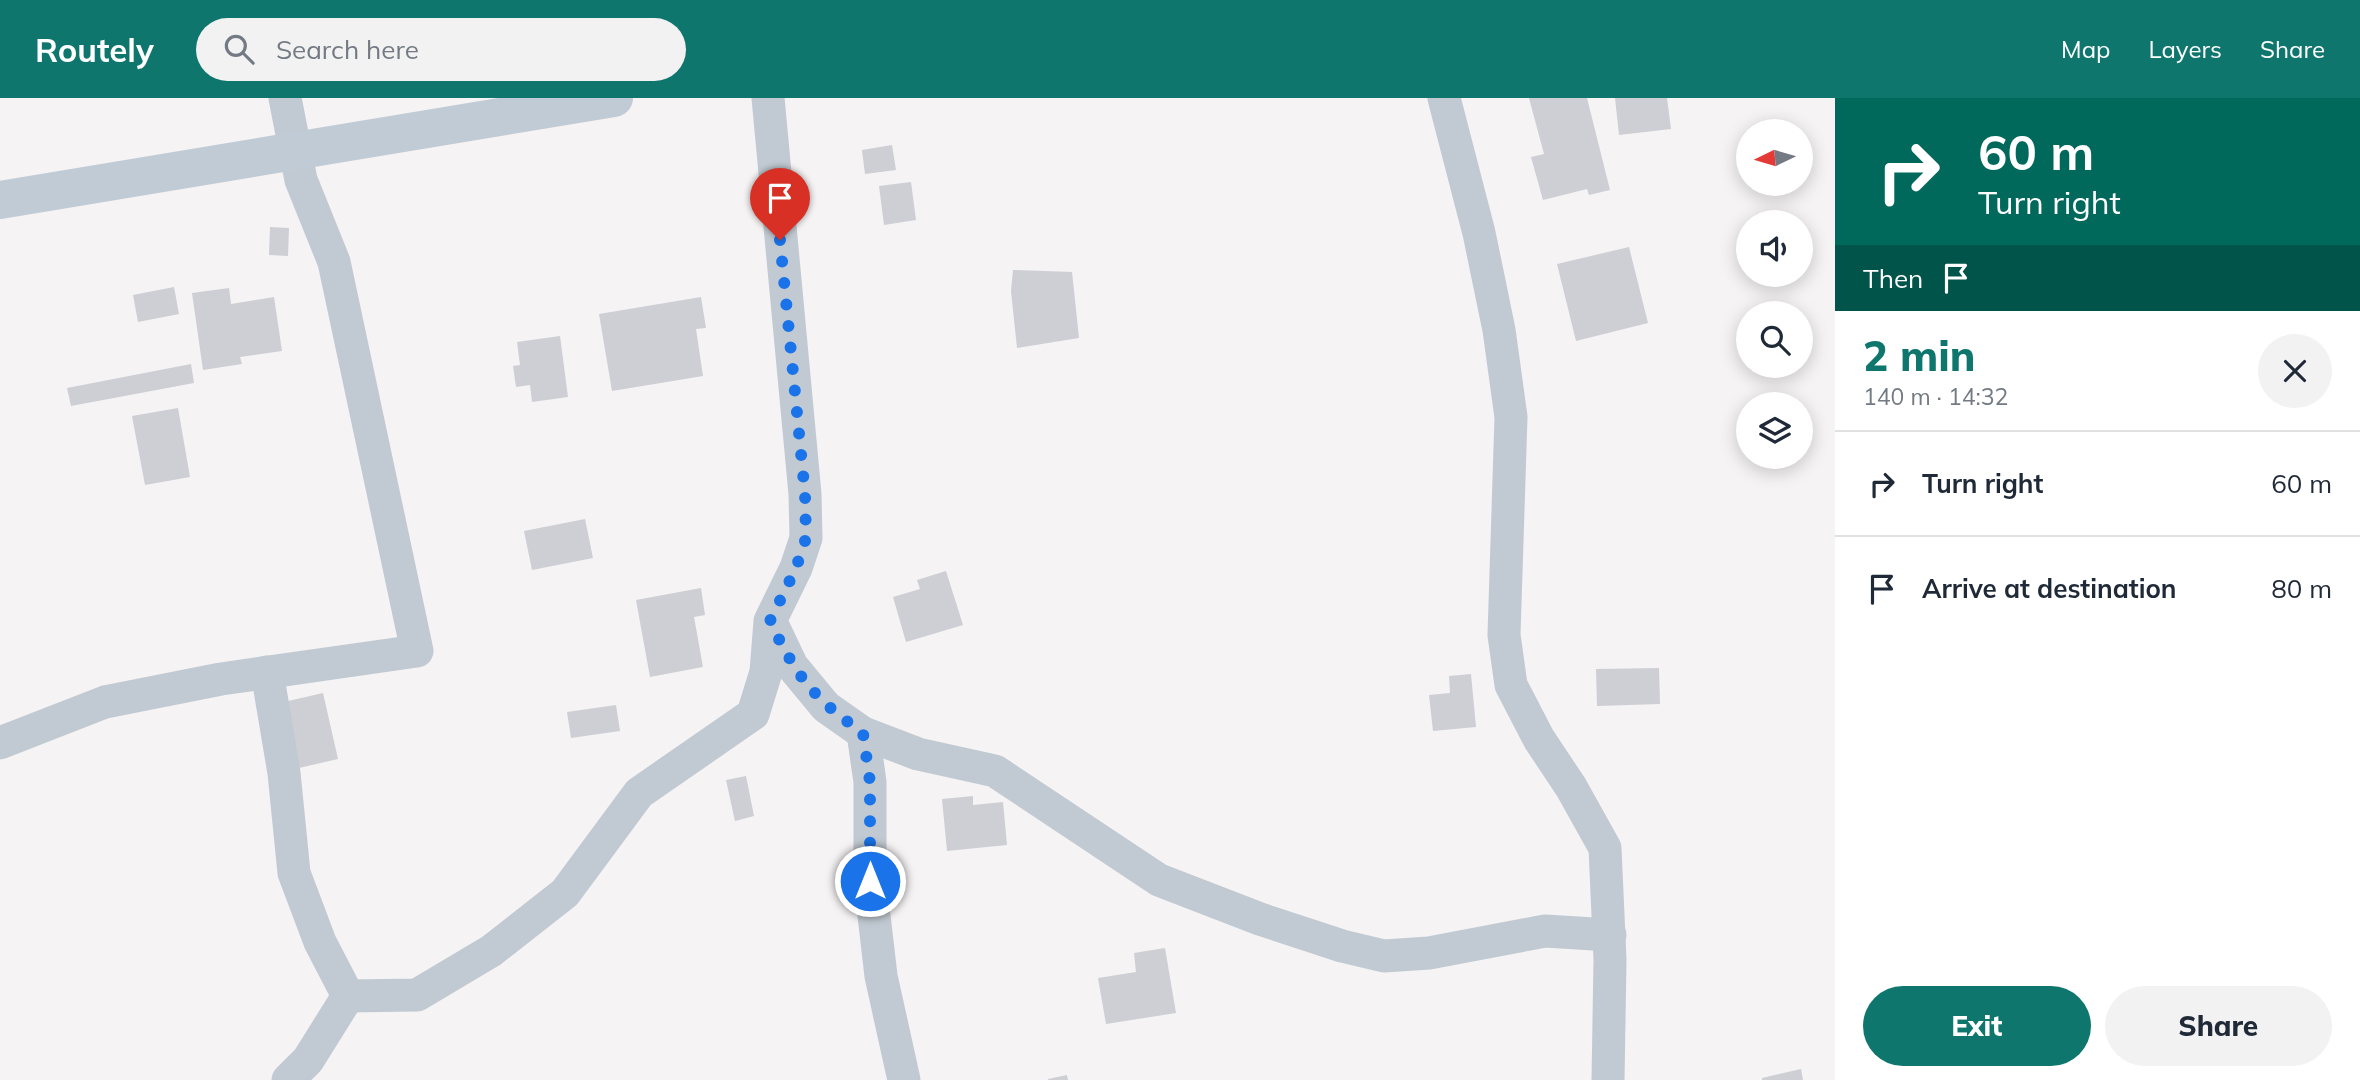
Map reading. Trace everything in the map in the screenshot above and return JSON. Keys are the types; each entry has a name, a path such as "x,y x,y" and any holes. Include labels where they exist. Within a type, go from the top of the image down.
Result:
{"street":[{"path":"0,743 106,702 267,672 417,651 334,262 301,180 293,150 285,98"},
{"path":"0,200 614,98"},
{"path":"348,996 417,995 491,951 565,893 639,793 753,714 766,672 770,621 796,568 806,538 805,494 768,98"},
{"path":"1444,98 1479,233 1499,330 1511,417 1504,635 1511,685 1539,739 1571,787 1605,848 1610,935 1608,1080"},
{"path":"770,621 792,666 826,707 863,733 919,754 995,771 1159,880 1259,919 1342,946 1384,956 1429,953 1545,931 1610,935"},
{"path":"267,672 284,773 294,873 320,942 348,996"},
{"path":"863,733 870,782 870,881 881,976 904,1080"},
{"path":"288,1080 308,1060 348,996"}],"building":[{"path":"1529,98 1587,98 1610,190 1589,195 1587,189 1543,200 1531,157 1544,154"},
{"path":"1615,98 1667,98 1671,129 1619,135"},
{"path":"892,145 896,170 865,174 862,150"},
{"path":"911,182 916,220 884,225 879,186"},
{"path":"270,227 289,228 288,256 269,255"},
{"path":"1629,247 1648,323 1576,341 1557,264"},
{"path":"1013,270 1072,272 1079,338 1017,348 1011,291"},
{"path":"174,287 179,314 138,322 133,295"},
{"path":"229,288 231,304 274,297 282,351 240,357 242,364 203,370 192,293"},
{"path":"701,297 706,328 696,329 703,376 612,391 599,314"},
{"path":"560,336 568,397 532,402 530,385 516,387 513,366 520,365 517,342"},
{"path":"191,364 194,383 71,406 67,388"},
{"path":"178,408 190,477 145,485 132,416"},
{"path":"585,519 593,558 532,570 524,531"},
{"path":"946,571 963,625 906,642 893,597 920,589 917,580"},
{"path":"701,588 705,615 694,617 703,667 650,677 636,600"},
{"path":"1659,668 1660,704 1597,706 1596,669"},
{"path":"1471,674 1476,727 1433,731 1429,695 1450,693 1449,676"},
{"path":"323,693 338,759 299,768 284,702"},
{"path":"616,705 620,731 571,738 567,712"},
{"path":"746,776 754,816 735,821 726,780"},
{"path":"973,796 973,805 1003,802 1007,845 947,851 942,799"},
{"path":"1165,948 1176,1013 1106,1024 1098,978 1136,972 1134,953"},
{"path":"1801,1069 1803,1080 1762,1080 1762,1078"},
{"path":"1067,1075 1068,1080 1048,1080 1048,1079"}],"route":[{"path":"780,240 805,494 806,538 796,568 770,621 792,666 826,707 863,733 870,782 870,881"}]}
